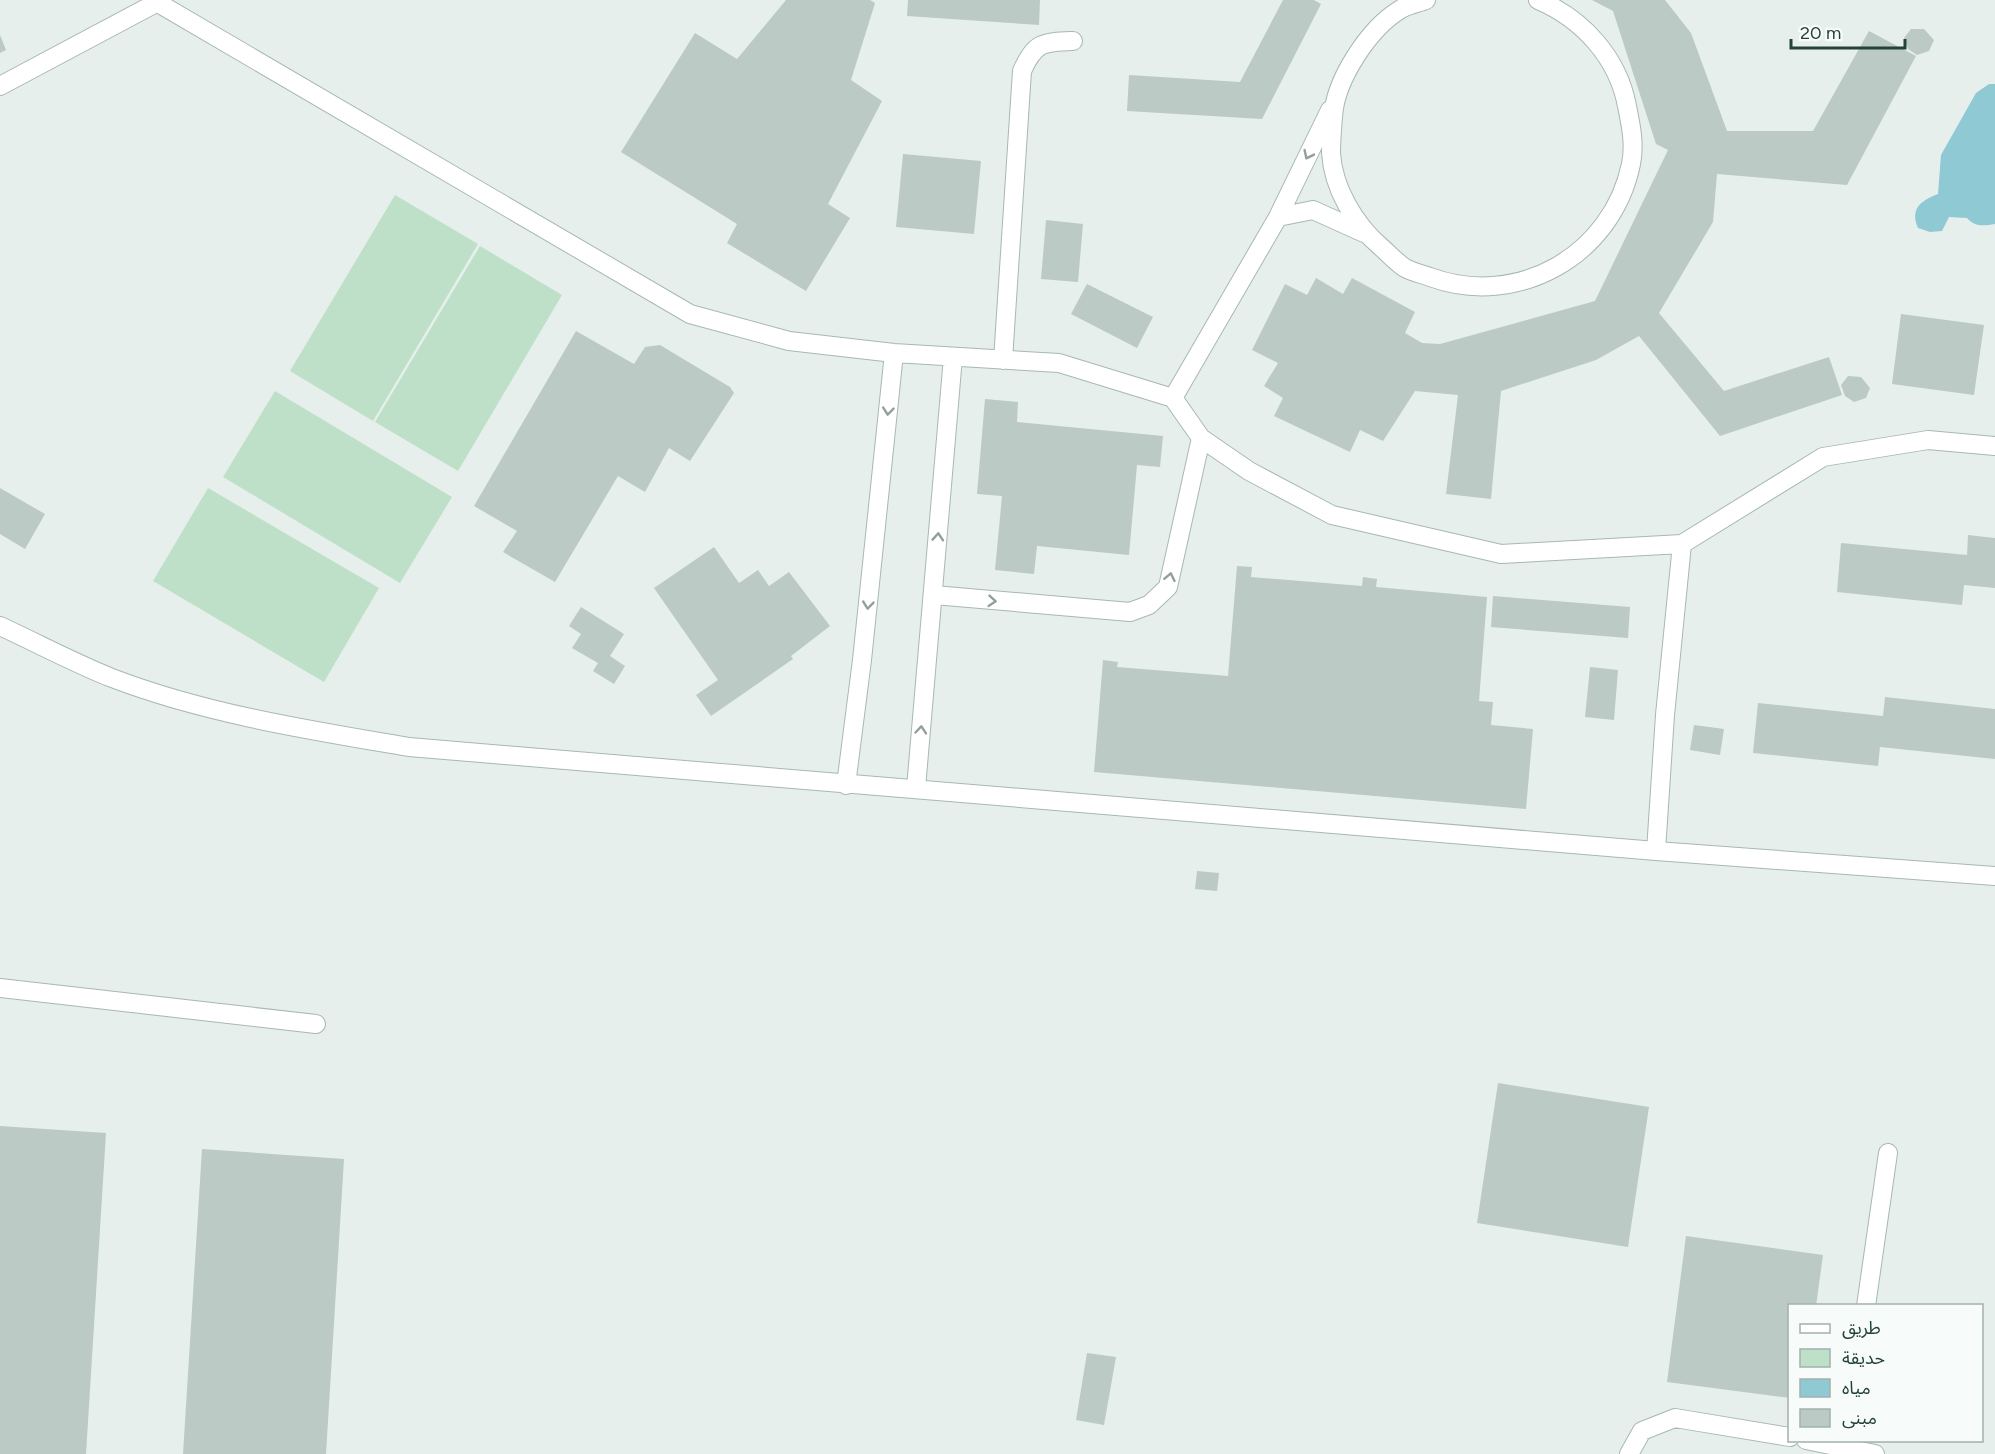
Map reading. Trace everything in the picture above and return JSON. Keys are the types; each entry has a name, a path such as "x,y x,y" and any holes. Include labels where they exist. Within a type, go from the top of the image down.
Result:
{"street":[{"path":"1173,398 1278,217 1362,45 1401,9 1426,0"},
{"path":"1334,102 1331,154 1346,205 1365,233 1405,268 1454,286 1488,288 1539,278 1578,254 1612,214 1630,165 1633,137 1623,85 1599,43 1560,9 1538,0"},
{"path":"0,86 154,1 690,314 789,340 894,353 1059,363 1173,398 1201,438 1249,471 1332,515 1501,554 1682,544 1822,457 1928,440 1995,446"},
{"path":"1003,360 1022,71 1030,54 1045,42 1073,41"},
{"path":"1278,217 1313,210 1365,233"},
{"path":"846,785 862,660 894,353"},
{"path":"916,788 953,357"},
{"path":"934,595 1130,612 1149,605 1168,587 1201,438"},
{"path":"1656,851 1665,715 1682,544"},
{"path":"0,626 111,678 180,699 289,726 409,747 1656,851 1995,876"},
{"path":"0,988 316,1024"},
{"path":"1866,1304 1888,1153"},
{"path":"1629,1454 1642,1431 1675,1418 1788,1437"},
{"path":"1824,1442 1842,1444 1875,1454"}],"green space":[{"path":"395,195 478,244 373,421 290,371"},
{"path":"480,246 562,295 458,471 375,422"},
{"path":"275,391 452,497 400,583 223,477"},
{"path":"208,488 379,588 324,682 153,581"}],"water":[{"path":"1989,84 1995,84 1995,224 1980,225 1967,218 1949,217 1942,231 1930,232 1918,228 1915,216 1918,206 1938,194 1941,155 1976,93"}],"building":[{"path":"786,0 870,0 875,3 851,80 882,101 828,204 850,218 806,291 727,243 737,224 621,152 695,33 737,59"},
{"path":"908,0 1040,0 1039,25 907,16"},
{"path":"1283,0 1314,0 1321,4 1262,119 1127,111 1129,75 1240,82"},
{"path":"1592,0 1665,0 1691,33 1727,131 1813,131 1869,31 1916,56 1847,185 1717,174 1713,222 1659,313 1724,391 1829,357 1842,395 1720,436 1639,336 1596,360 1501,391 1491,499 1446,494 1458,395 1415,391 1383,441 1360,430 1350,452 1274,416 1283,398 1264,386 1278,363 1252,350 1285,284 1307,295 1316,278 1343,294 1352,278 1415,312 1405,333 1422,343 1440,344 1595,301 1668,150 1656,144 1613,11"},
{"path":"1911,29 1924,29 1934,40 1929,51 1917,55 1908,49 1904,38"},
{"path":"0,35 6,50 0,53"},
{"path":"903,154 981,161 974,234 896,227"},
{"path":"1046,220 1083,224 1078,282 1041,279"},
{"path":"1087,284 1153,317 1137,348 1071,314"},
{"path":"1901,314 1984,325 1974,395 1892,384"},
{"path":"576,331 634,364 645,347 660,345 730,387 734,393 690,461 669,448 645,492 618,476 555,582 503,552 517,531 474,506"},
{"path":"1848,376 1861,377 1870,388 1866,398 1854,402 1845,396 1841,385"},
{"path":"985,399 1018,402 1017,422 1163,436 1160,467 1137,465 1129,555 1037,546 1034,574 995,570 1002,496 977,494"},
{"path":"0,488 45,514 25,549 0,534"},
{"path":"1968,535 1995,538 1995,588 1964,585 1962,605 1837,592 1841,543 1967,555"},
{"path":"714,547 739,583 758,570 769,586 789,572 830,626 791,656 793,659 711,716 696,695 718,680 654,588"},
{"path":"1237,566 1252,567 1251,577 1362,586 1363,577 1377,579 1376,587 1487,597 1479,701 1493,702 1491,725 1533,729 1526,809 1094,772 1103,660 1118,662 1117,667 1228,676"},
{"path":"1493,596 1630,607 1628,638 1491,627"},
{"path":"581,607 624,634 610,656 625,666 614,684 593,671 598,663 572,648 581,634 569,626"},
{"path":"1590,667 1618,670 1614,720 1585,717"},
{"path":"1885,697 1995,709 1995,759 1880,747 1878,766 1753,753 1758,703 1883,716"},
{"path":"1694,725 1724,729 1720,755 1690,750"},
{"path":"1197,871 1219,873 1217,891 1195,889"},
{"path":"1498,1083 1649,1107 1628,1247 1477,1223"},
{"path":"0,1126 106,1133 86,1454 0,1454"},
{"path":"202,1149 344,1159 326,1454 183,1454"},
{"path":"1686,1236 1823,1255 1816,1304 1788,1304 1788,1398 1667,1382"},
{"path":"1087,1353 1116,1357 1104,1425 1076,1420"}]}
